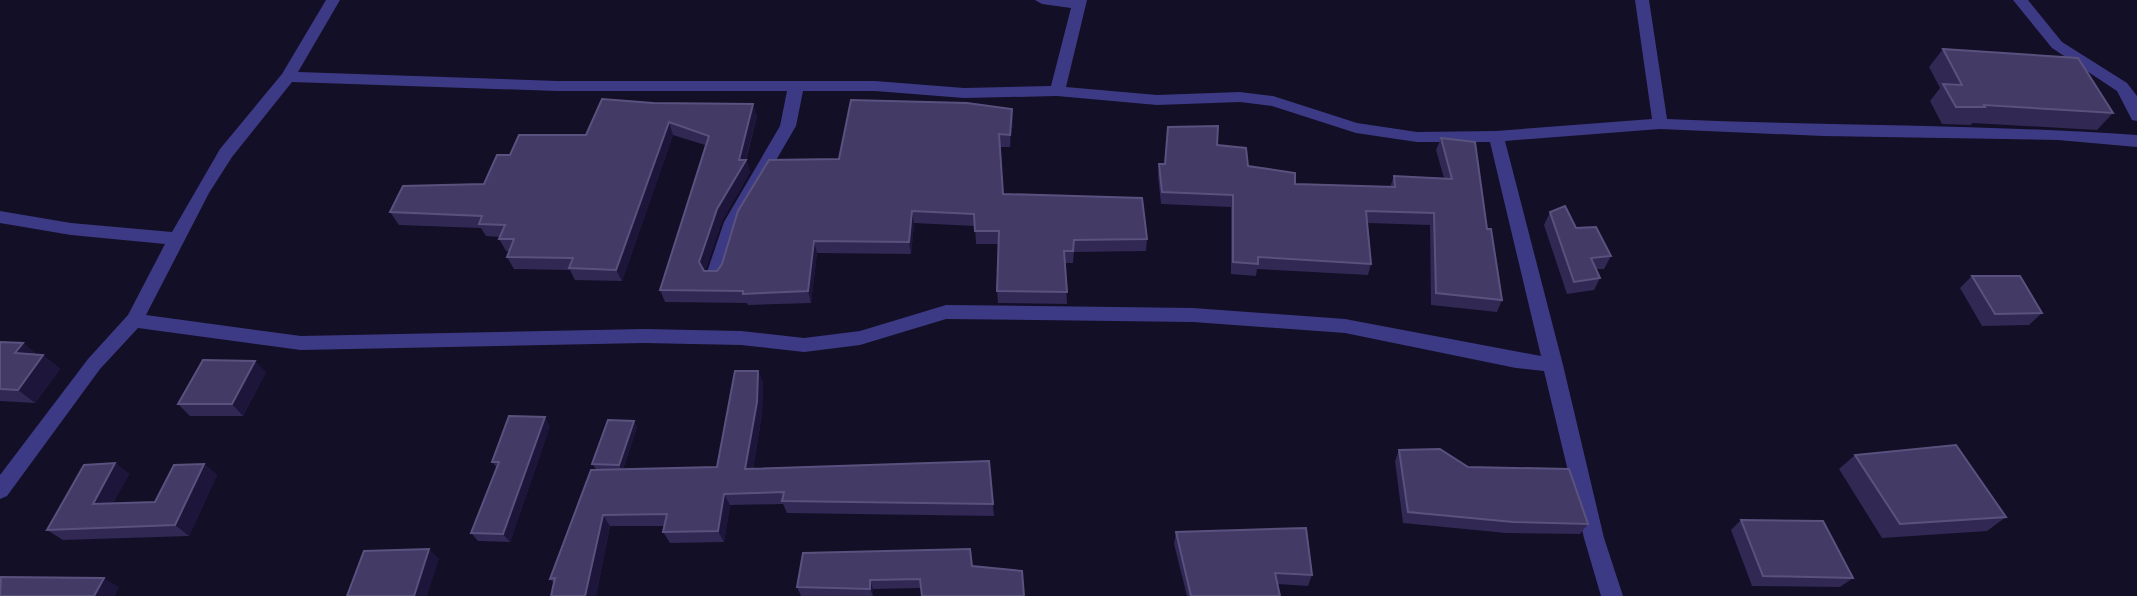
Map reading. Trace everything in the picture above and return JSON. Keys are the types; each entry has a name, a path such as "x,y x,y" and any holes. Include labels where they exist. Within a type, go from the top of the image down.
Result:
{"street":[{"path":"0,490 94,364 134,320 176,239 226,153 288,77 313,30 333,0"},
{"path":"1042,0 1080,2 1057,91"},
{"path":"1642,0 1660,124"},
{"path":"2020,0 2057,44 2122,87 2137,116"},
{"path":"288,77 557,86 875,86 964,93 1057,91 1157,100 1240,97 1273,100 1356,128 1418,137 1496,136 1660,124 1823,131 2080,136 2137,141"},
{"path":"715,275 732,222 788,126 796,86"},
{"path":"1496,136 1554,365 1594,538 1612,596"},
{"path":"0,217 71,229 176,239"},
{"path":"134,320 301,343 644,336 741,338 804,345 860,338 946,313 1194,315 1345,326 1516,361 1554,365"}],"building":[{"path":"1943,49 2078,58 2113,113 1984,105 1985,107 1956,107 1943,84 1962,85"},
{"path":"602,99 653,103 753,104 739,160 746,160 717,209 699,262 704,271 717,271 722,264 738,211 769,160 839,159 851,100 967,103 1012,109 1010,135 999,134 1003,194 1142,198 1147,239 1074,240 1073,251 1064,251 1067,292 997,291 999,231 975,231 974,214 912,211 909,242 814,241 808,291 743,294 743,291 660,290 709,136 669,122 616,270 569,268 573,258 507,257 514,239 499,239 505,225 479,224 482,216 390,212 403,186 484,184 497,155 510,155 519,135 586,135"},
{"path":"1218,126 1217,145 1246,148 1248,166 1295,173 1295,184 1395,187 1394,176 1452,179 1441,138 1475,142 1487,229 1491,229 1502,300 1436,293 1434,213 1366,211 1371,264 1258,257 1258,264 1233,262 1233,195 1162,192 1159,164 1165,164 1168,127"},
{"path":"1565,206 1576,228 1596,227 1611,256 1591,258 1600,278 1574,282 1550,212"},
{"path":"1972,276 2020,276 2042,313 1995,314"},
{"path":"0,342 23,343 15,353 43,355 18,390 0,389"},
{"path":"203,360 255,361 232,404 178,404"},
{"path":"735,371 758,371 757,402 745,469 989,461 993,504 782,501 784,492 724,494 718,531 663,532 667,514 603,515 585,596 551,596 555,578 550,579 591,470 717,467"},
{"path":"509,416 545,417 503,534 471,533 499,462 492,462"},
{"path":"608,420 634,421 619,465 592,464"},
{"path":"1956,445 2006,517 1900,524 1855,455"},
{"path":"1440,449 1468,467 1569,469 1588,524 1513,522 1408,512 1399,450"},
{"path":"115,463 93,504 155,502 174,465 204,464 175,525 47,530 84,465"},
{"path":"1741,520 1823,521 1853,578 1763,576"},
{"path":"1306,528 1312,575 1275,573 1280,596 1191,596 1176,532"},
{"path":"429,549 414,596 347,596 364,551"},
{"path":"970,549 972,566 1022,571 1024,596 922,596 920,579 870,580 870,589 797,587 803,553"},
{"path":"1,577 104,578 94,596 0,596"}]}
